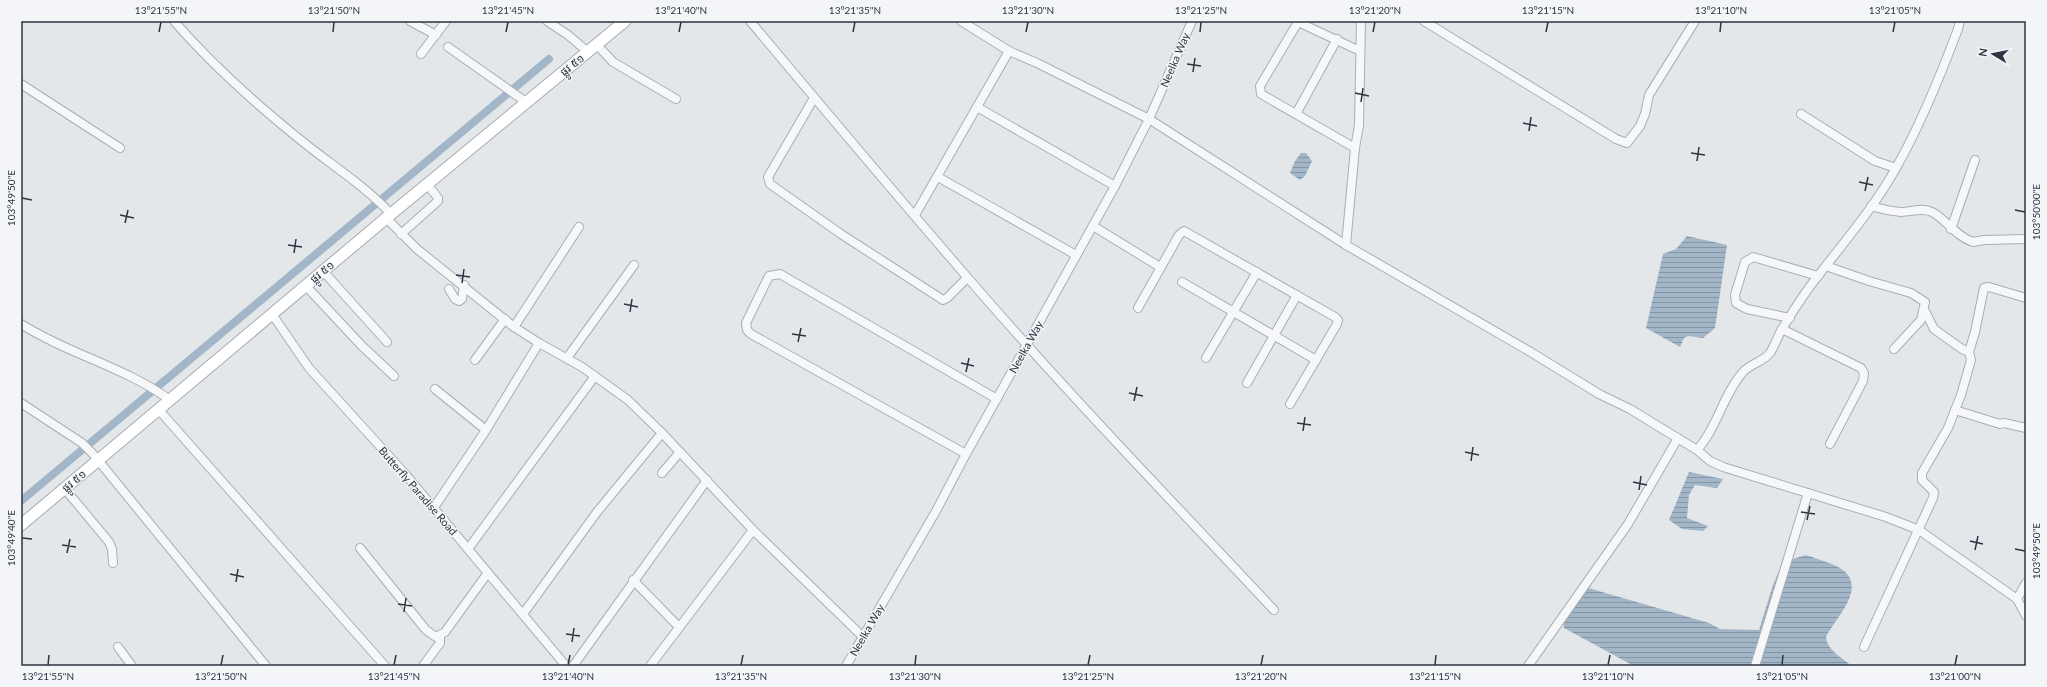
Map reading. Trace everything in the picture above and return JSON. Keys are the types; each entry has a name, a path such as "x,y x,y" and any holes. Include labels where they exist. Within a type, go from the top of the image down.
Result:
{"main road":[{"name":"ផ្លូវ ៥១","path":"21,525 65,489 95,458 159,410 275,318 312,293 392,221 432,190 522,99 588,52 599,48 625,21"}],"street":[{"path":"174,21 219,69 273,117 375,197 392,221 505,320 539,343 567,358 595,376 628,400 662,433 753,530 863,637"},
{"path":"410,21 436,35"},
{"path":"421,54 446,21"},
{"path":"547,21 568,35 588,52"},
{"path":"750,21 967,278 1027,345 1274,610"},
{"path":"961,21 1009,51 1037,63 1149,120 1346,245 1529,350 1599,394 1630,409 1697,450 1710,461 1722,467 1886,517 1919,530 2017,599 2026,616"},
{"name":"Neelka Way","path":"846,666 936,511 1076,255 1116,186 1149,120 1192,21"},
{"path":"1355,148 1261,94 1260,86 1298,22 1301,21 1360,51"},
{"path":"1346,245 1361,99 1361,21"},
{"path":"1424,21 1616,139 1627,143 1640,126 1645,114 1649,95 1695,21"},
{"path":"1697,450 1703,443 1724,401 1743,372 1750,365 1765,358 1782,329 1818,276 1871,206 1896,168 1930,99 1956,36 1960,21"},
{"path":"1296,114 1336,39"},
{"path":"448,47 522,99"},
{"path":"599,48 608,58 676,99"},
{"path":"915,215 1009,51"},
{"path":"21,84 120,148"},
{"path":"814,98 768,177 770,184 840,234 943,300 947,298 967,278"},
{"path":"977,107 1116,186"},
{"path":"1801,114 1875,161 1896,168"},
{"path":"1951,229 1975,160"},
{"path":"938,177 1076,255"},
{"path":"392,221 436,205 438,200 432,190"},
{"path":"1871,206 1892,211 1932,212 1951,229 1974,242 1984,240 2026,239"},
{"path":"1093,226 1160,267"},
{"path":"514,327 579,227"},
{"path":"1138,308 1179,235 1184,231 1338,320 1290,404"},
{"path":"1790,318 1747,309 1736,304 1735,295 1745,262 1753,257 1818,276"},
{"path":"567,358 634,265"},
{"path":"1826,266 1869,281 1911,293 1925,302 1921,320 1894,350"},
{"path":"1206,358 1257,272"},
{"path":"966,454 751,334 747,330 746,323 769,276 780,274 997,399"},
{"path":"328,277 388,342"},
{"path":"1182,282 1316,360"},
{"path":"449,289 455,299 459,301 462,299 464,285"},
{"path":"1864,647 1933,498 1934,492 1922,480 1922,473 1948,428 1961,396 1971,360 1969,352 1975,332 1984,288 1989,287 2026,298"},
{"path":"312,293 362,346 394,376"},
{"path":"1247,383 1297,295"},
{"path":"1924,309 1934,329 1962,349 1969,352"},
{"name":"Butterfly Paradise Road","path":"275,318 316,376 406,475 487,574 524,614 566,666"},
{"path":"475,360 505,320"},
{"path":"21,324 44,338 149,386 170,400"},
{"path":"1782,329 1861,368 1864,373 1863,381 1830,444"},
{"path":"433,509 486,430 539,343"},
{"path":"468,549 595,376"},
{"path":"435,389 486,430"},
{"path":"21,403 82,444 266,666"},
{"path":"159,410 385,666"},
{"path":"1955,410 2000,424 2004,422 2026,428"},
{"path":"524,614 597,512 662,433"},
{"path":"1528,666 1628,524 1678,438"},
{"path":"662,473 680,452"},
{"path":"573,666 633,580 707,480"},
{"path":"65,489 109,542 112,549 113,563"},
{"path":"1755,666 1808,493"},
{"path":"650,666 753,530"},
{"path":"360,548 426,630 432,635 440,636 445,632 487,574"},
{"path":"633,580 679,627"},
{"path":"2017,599 2026,583"},
{"path":"423,666 440,643 440,636"},
{"path":"118,648 132,666"}],"water":[{"path":"1301,153 1306,153 1312,161 1305,176 1300,180 1290,173 1295,161"},
{"path":"1687,236 1727,245 1715,328 1703,338 1688,336 1684,338 1680,347 1646,328 1663,254 1676,249"},
{"path":"1689,472 1723,479 1717,488 1695,485 1689,495 1687,518 1708,526 1703,531 1682,529 1669,520"},
{"path":"1806,555 1830,563 1843,570 1850,578 1852,586 1851,595 1826,637 1832,650 1852,666 1634,666 1564,628 1563,621 1585,587 1709,623 1720,629 1759,630 1773,585 1782,564 1786,561"}],"waterway":[{"path":"21,501 549,59"}]}
